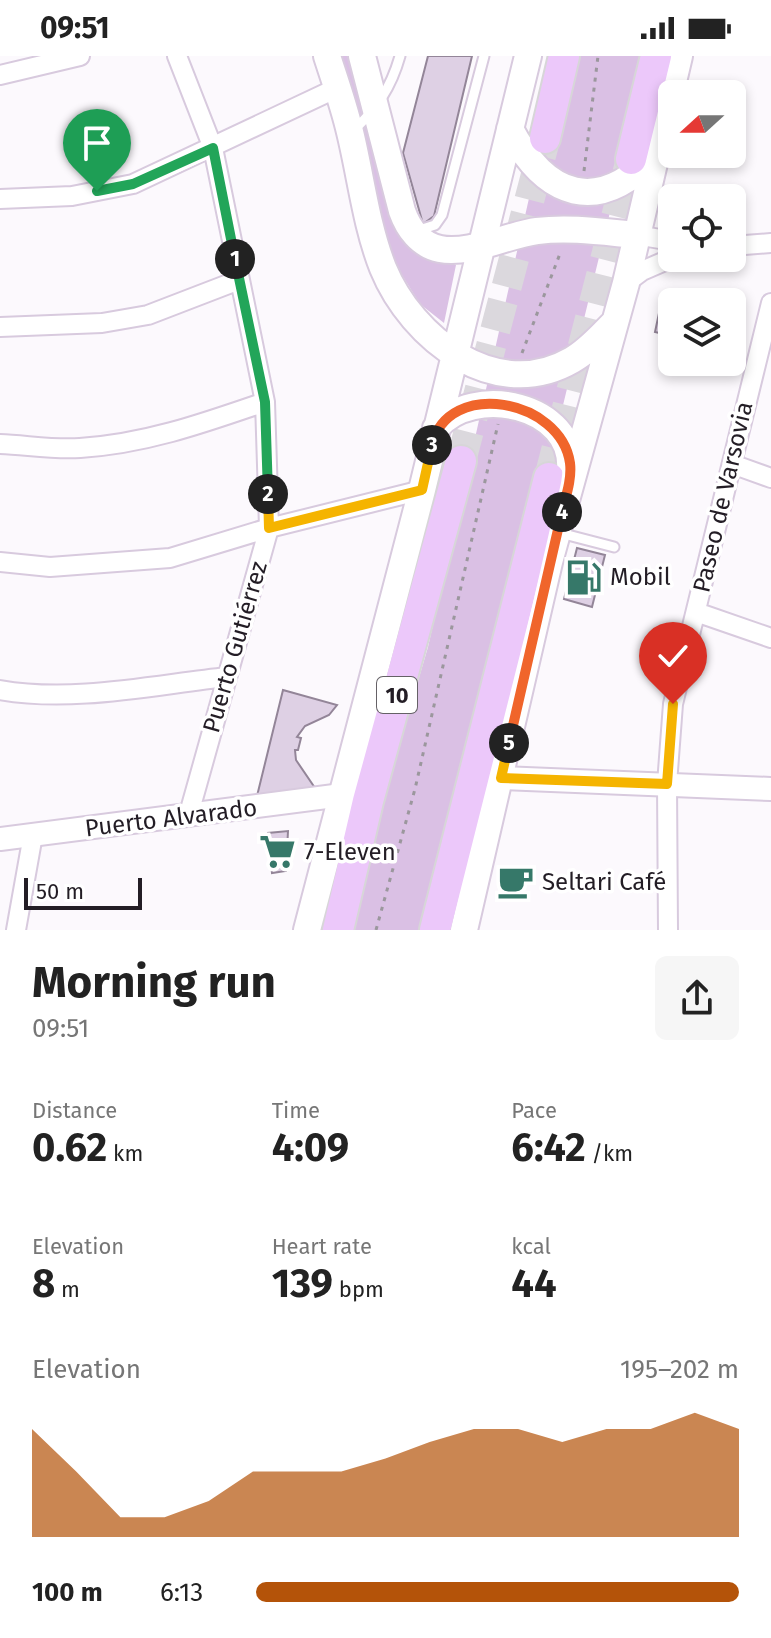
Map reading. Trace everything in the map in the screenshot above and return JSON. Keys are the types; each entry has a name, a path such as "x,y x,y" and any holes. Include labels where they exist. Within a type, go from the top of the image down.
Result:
{"highway":[{"path":"545,138 564,56"},
{"path":"642,158 656,56"},
{"name":"10","path":"338,930 368,801 461,461"},
{"path":"435,930 559,482"}],"main road":[{"path":"327,56 350,133 384,271 415,320 455,354 486,370 513,375 545,371 572,360 616,320"},
{"path":"362,56 402,211 413,232 442,249 539,231 636,235"},
{"path":"307,930 422,490 528,56"},
{"path":"510,129 529,160 558,182 579,192 603,192 615,188 636,174 679,56"},
{"path":"464,930 557,532 559,482 626,283 636,235 642,158"},
{"path":"436,428 444,419 460,411 504,405 538,414 565,443 571,465 559,482"}],"street":[{"path":"0,75 80,56"},
{"name":"Puerto Gutiérrez","path":"177,56 213,148 265,402 269,528 188,817"},
{"path":"0,199 72,196 133,184 337,88"},
{"path":"636,235 658,239"},
{"path":"746,245 771,243"},
{"path":"626,283 658,264"},
{"path":"0,327 102,323 148,315 189,302 239,280"},
{"name":"Paseo de Varsovia","path":"668,930 667,784 673,704 771,308"},
{"path":"0,444 78,448 124,442 173,434 265,402"},
{"path":"732,464 771,478"},
{"path":"0,562 50,567 170,558 269,528 422,490"},
{"path":"696,612 771,638"},
{"path":"0,690 24,695 82,693 227,677"},
{"path":"501,778 771,789"},
{"name":"Puerto Alvarado","path":"0,839 342,795"},
{"path":"16,930 33,835"}],"lane":[{"path":"350,133 376,108 394,78 400,56"},
{"path":"413,232 430,228 442,215 484,56"},
{"path":"557,532 614,547"}],"path":[{"path":"579,192 588,153 598,56"},
{"path":"513,375 569,231"},
{"path":"376,930 415,789 492,444 504,405"}],"shaded area":[{"path":"337,56 354,56 434,256 456,265 444,323 420,304 395,264"},
{"path":"561,56 648,56 501,660 429,930 345,930 428,647"}],"building":[{"path":"428,56 472,56 434,216 423,224 403,153"},
{"name":"Mobil","path":"577,548 605,555 592,607 564,599"},
{"path":"283,690 337,705 329,715 305,726 297,737 301,738 298,750 295,750 296,760 315,788 257,796"},
{"name":"7-Eleven","path":"288,831 286,871 272,873 268,833"}],"tunnel":[{"path":"461,461 544,144"},
{"path":"549,478 631,159"}],"place":[{"name":"Mobil","path":"584,577"},
{"name":"7-Eleven","path":"278,852"},
{"name":"Seltari Café","path":"516,882"}],"route":[{"path":"97,191 133,184 213,148 265,402 269,528 422,490 436,428 444,419 460,411 489,404 518,406 545,418 558,432 565,443 571,465 569,487 549,562 501,778 667,784 673,704"}]}
